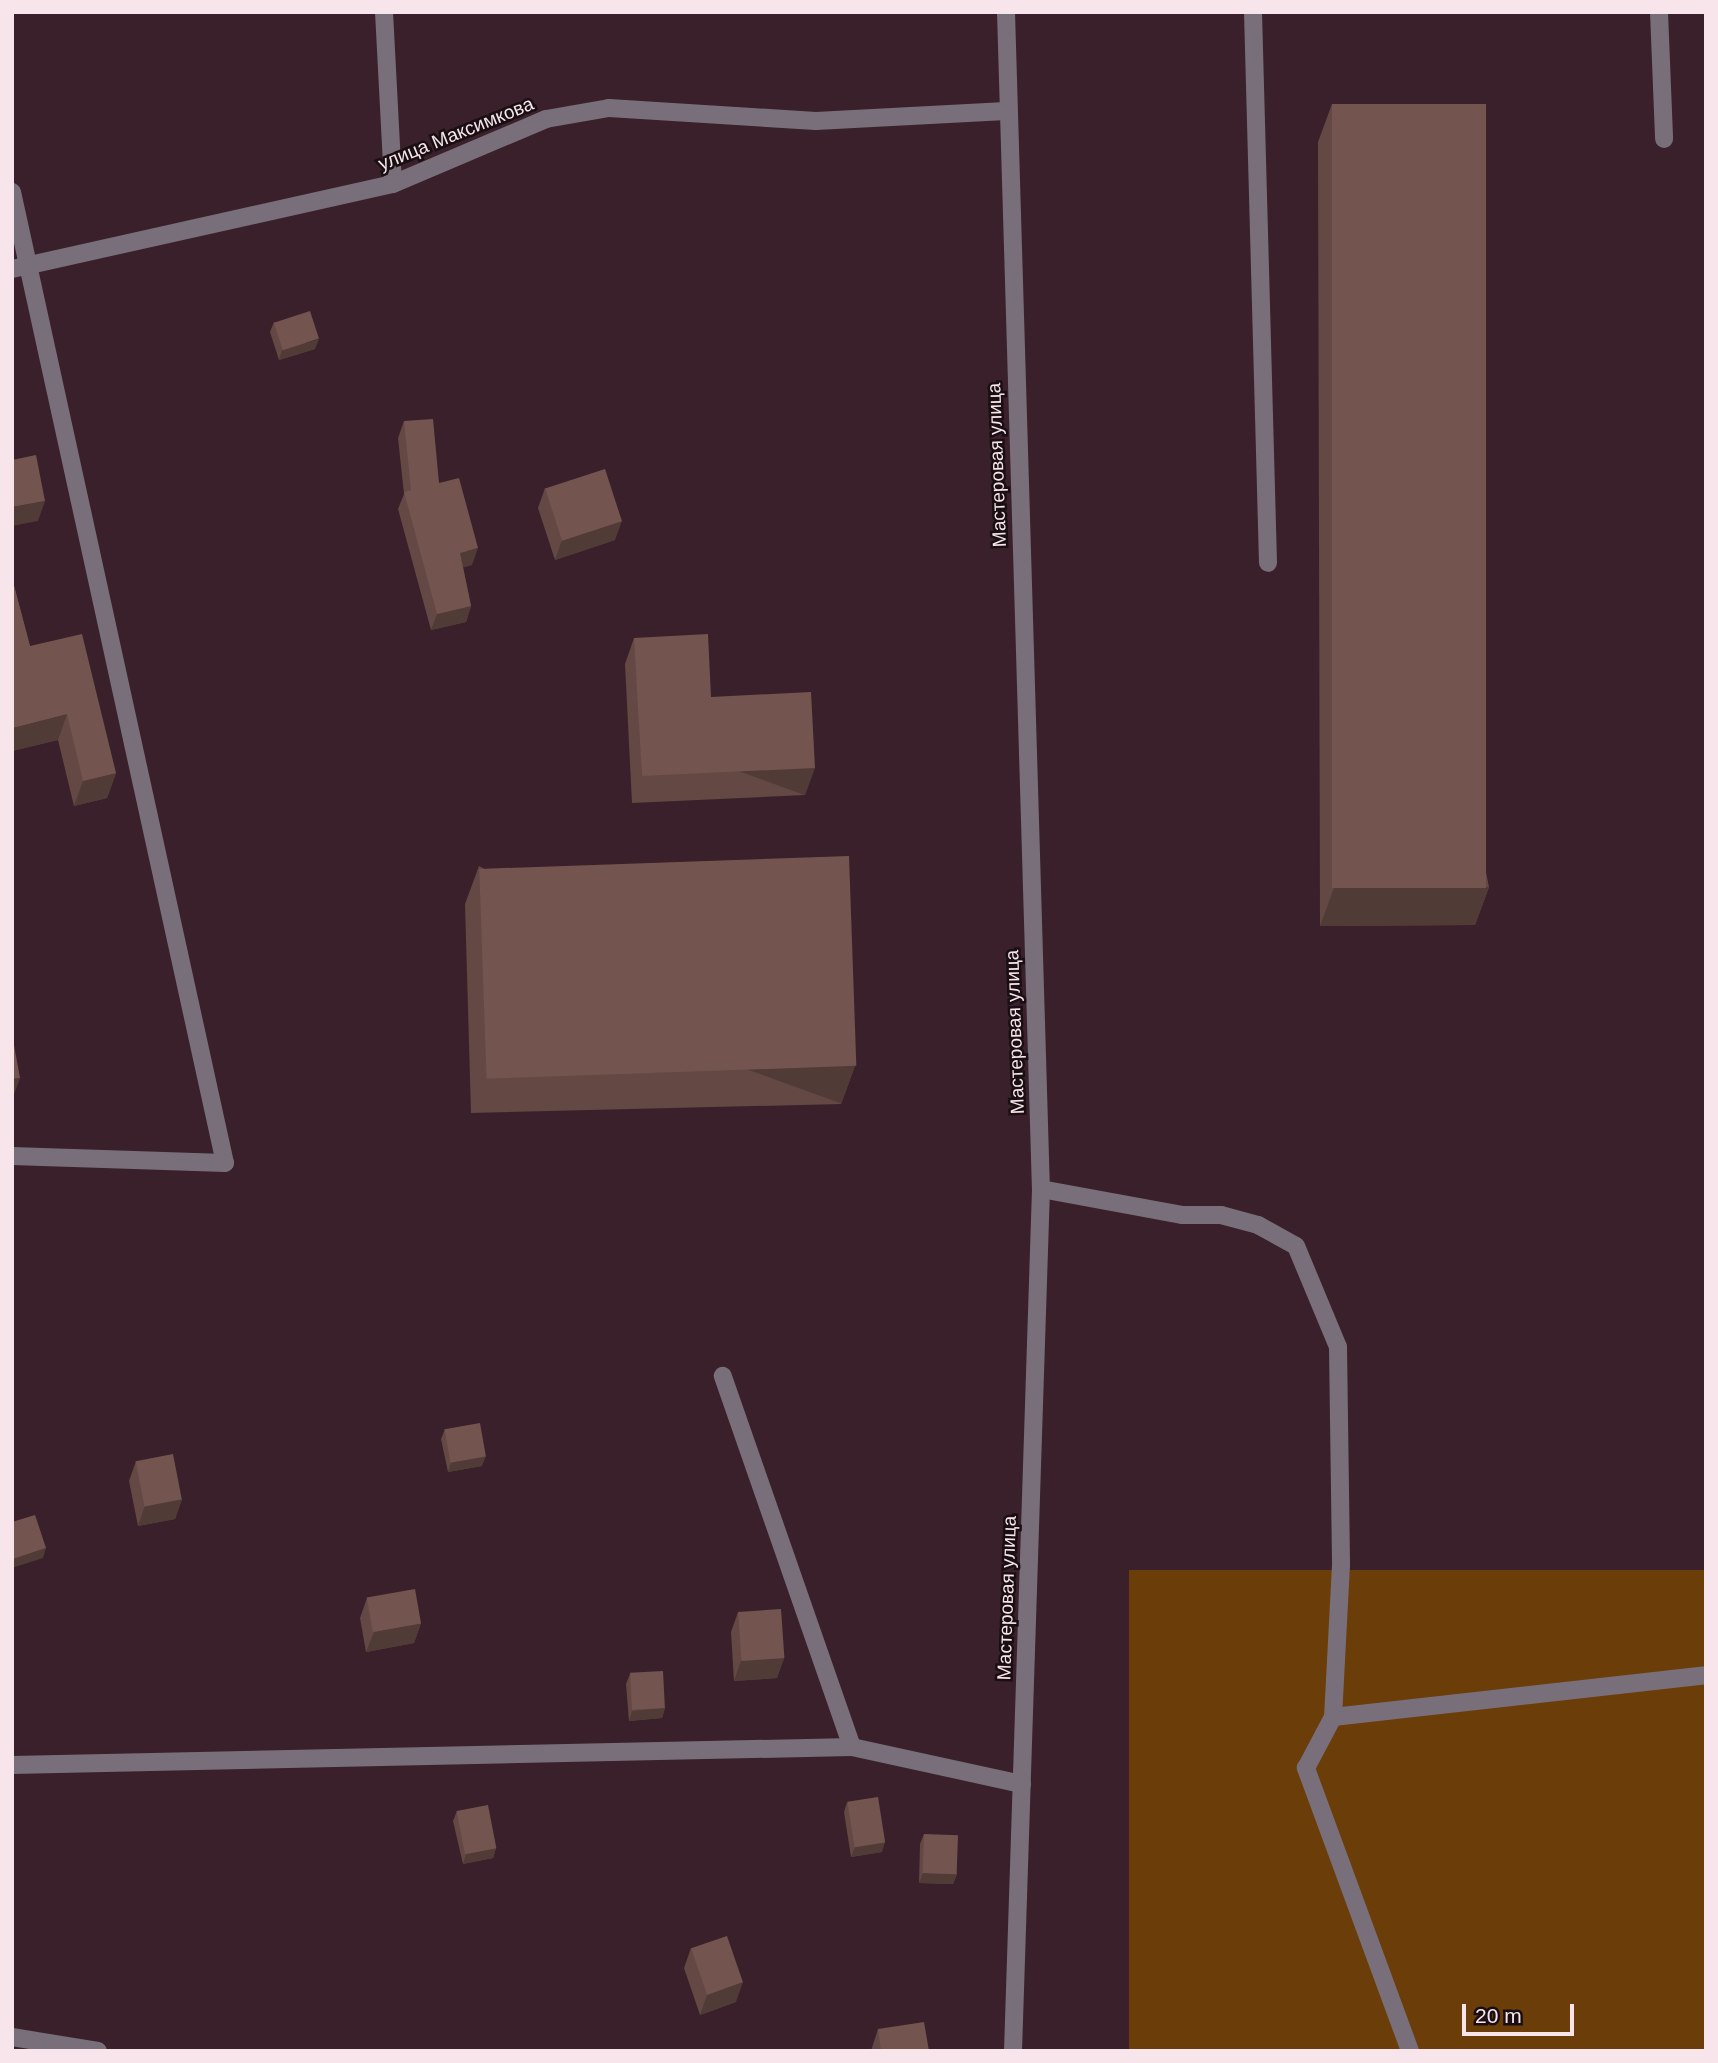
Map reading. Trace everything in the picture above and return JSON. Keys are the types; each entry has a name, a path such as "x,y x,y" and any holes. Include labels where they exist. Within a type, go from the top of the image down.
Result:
{"street":[{"path":"384,12 393,184"},
{"name":"Мастеровая улица","path":"1006,12 1006,111 1041,1189 1013,2051"},
{"path":"1253,12 1268,563"},
{"path":"1659,12 1664,139"},
{"name":"улица Максимкова","path":"12,269 32,262 393,184 546,119 609,108 816,121 1006,111"},
{"path":"12,192 32,262 225,1163 12,1156"},
{"path":"1041,1189 1182,1215 1221,1215 1258,1224 1296,1246 1338,1347 1340,1565 1332,1717 1306,1768 1410,2051"},
{"path":"723,1376 852,1747"},
{"path":"1332,1717 1706,1675"},
{"path":"12,1765 852,1747 1022,1784"},
{"path":"12,2037 98,2051"}],"shaded area":[{"path":"1129,1570 1706,1570 1706,2051 1129,2051"}],"building":[{"path":"1332,104 1486,104 1486,888 1332,888"},
{"path":"310,311 319,339 283,350 274,323"},
{"path":"433,419 439,483 459,478 478,548 460,553 471,606 437,614 404,492 411,490 404,421"},
{"path":"36,455 45,501 12,507 12,460"},
{"path":"605,469 622,521 562,541 545,488"},
{"path":"12,578 30,646 82,634 116,773 83,781 67,714 12,728"},
{"path":"708,634 711,697 811,692 815,768 642,776 634,638"},
{"path":"849,856 856,1066 487,1079 479,869"},
{"path":"12,1034 20,1078 12,1079"},
{"path":"480,1423 486,1456 450,1463 445,1429"},
{"path":"173,1454 182,1499 144,1506 136,1461"},
{"path":"35,1515 46,1548 13,1559 12,1522"},
{"path":"415,1589 421,1623 373,1632 367,1598"},
{"path":"781,1609 784,1658 742,1661 738,1612"},
{"path":"663,1671 665,1708 632,1710 630,1673"},
{"path":"878,1797 885,1842 855,1847 847,1802"},
{"path":"488,1805 496,1848 465,1854 457,1811"},
{"path":"924,1834 958,1835 957,1874 923,1873"},
{"path":"727,1936 743,1982 707,1995 691,1948"},
{"path":"924,2022 929,2051 881,2051 878,2029"}]}
